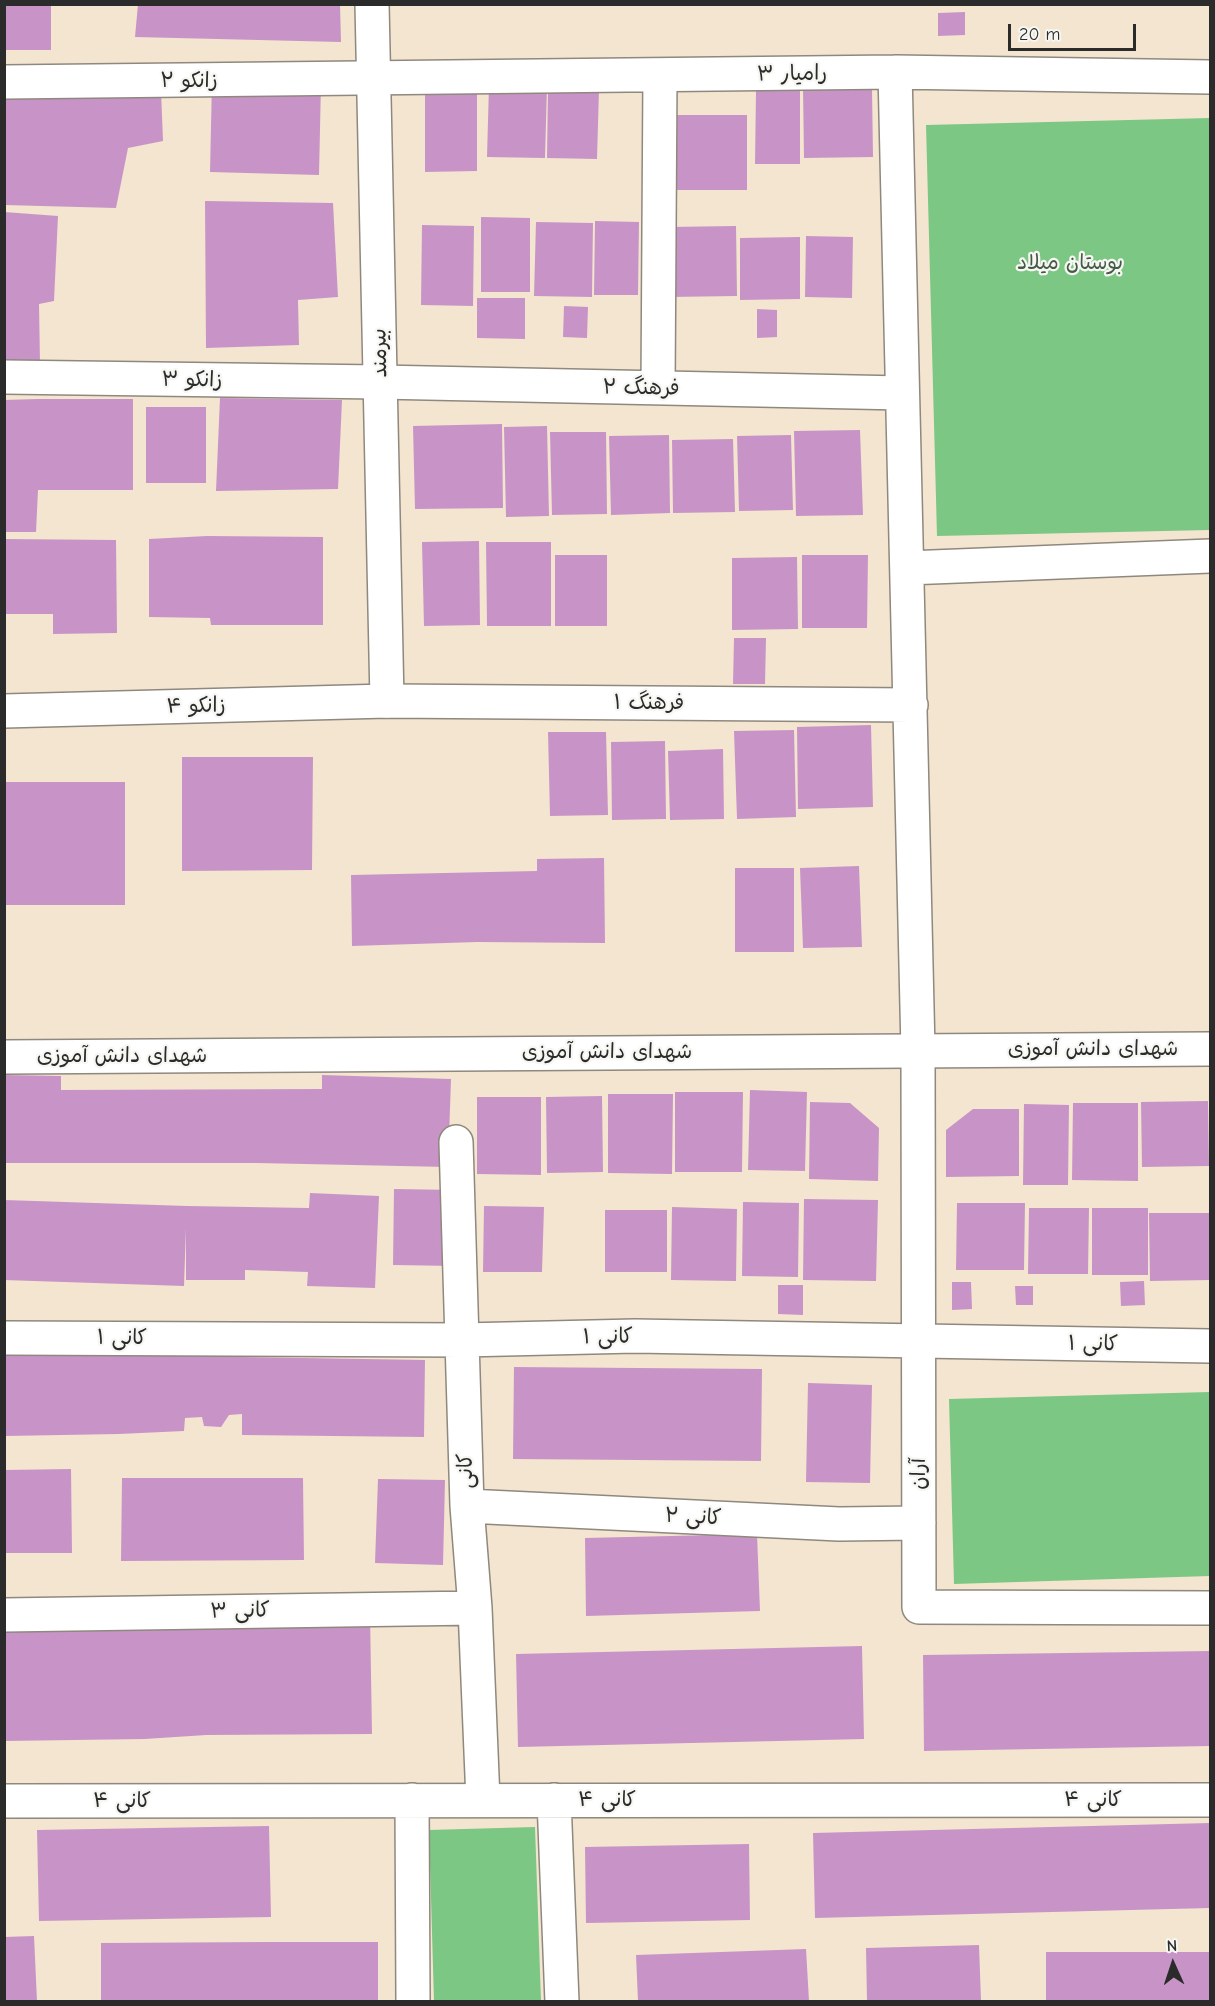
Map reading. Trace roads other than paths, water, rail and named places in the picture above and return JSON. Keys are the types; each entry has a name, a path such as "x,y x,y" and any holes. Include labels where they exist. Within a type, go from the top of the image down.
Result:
{"street":[{"name":"بیرمند","path":"372,4 387,701"},
{"name":"رامیار ۳","path":"374,79 895,72 1210,77"},
{"name":"آران","path":"895,72 918,1050 919,1607 1210,1608"},
{"path":"658,388 660,75"},
{"name":"زانکو ۲","path":"4,82 374,79"},
{"name":"زانکو ۳","path":"4,377 380,382"},
{"name":"فرهنگ ۲","path":"380,382 902,393"},
{"path":"907,568 1210,556"},
{"name":"فرهنگ ۱","path":"387,701 911,705"},
{"name":"زانکو ۴","path":"4,711 387,701"},
{"name":"شهدای دانش آموزی","path":"4,1057 1210,1049"},
{"name":"کانی","path":"456,1142 467,1506 475,1608 483,1800"},
{"name":"کانی ۱","path":"4,1338 463,1340 634,1336 1210,1346"},
{"name":"کانی ۲","path":"467,1506 839,1524 920,1523"},
{"name":"کانی ۳","path":"4,1615 475,1608"},
{"path":"412,1800 413,2001"},
{"path":"554,1800 562,2001"},
{"name":"کانی ۴","path":"4,1801 1210,1800"}],"park label":[{"name":"بوستان میلاد","path":"1070,263"}]}
